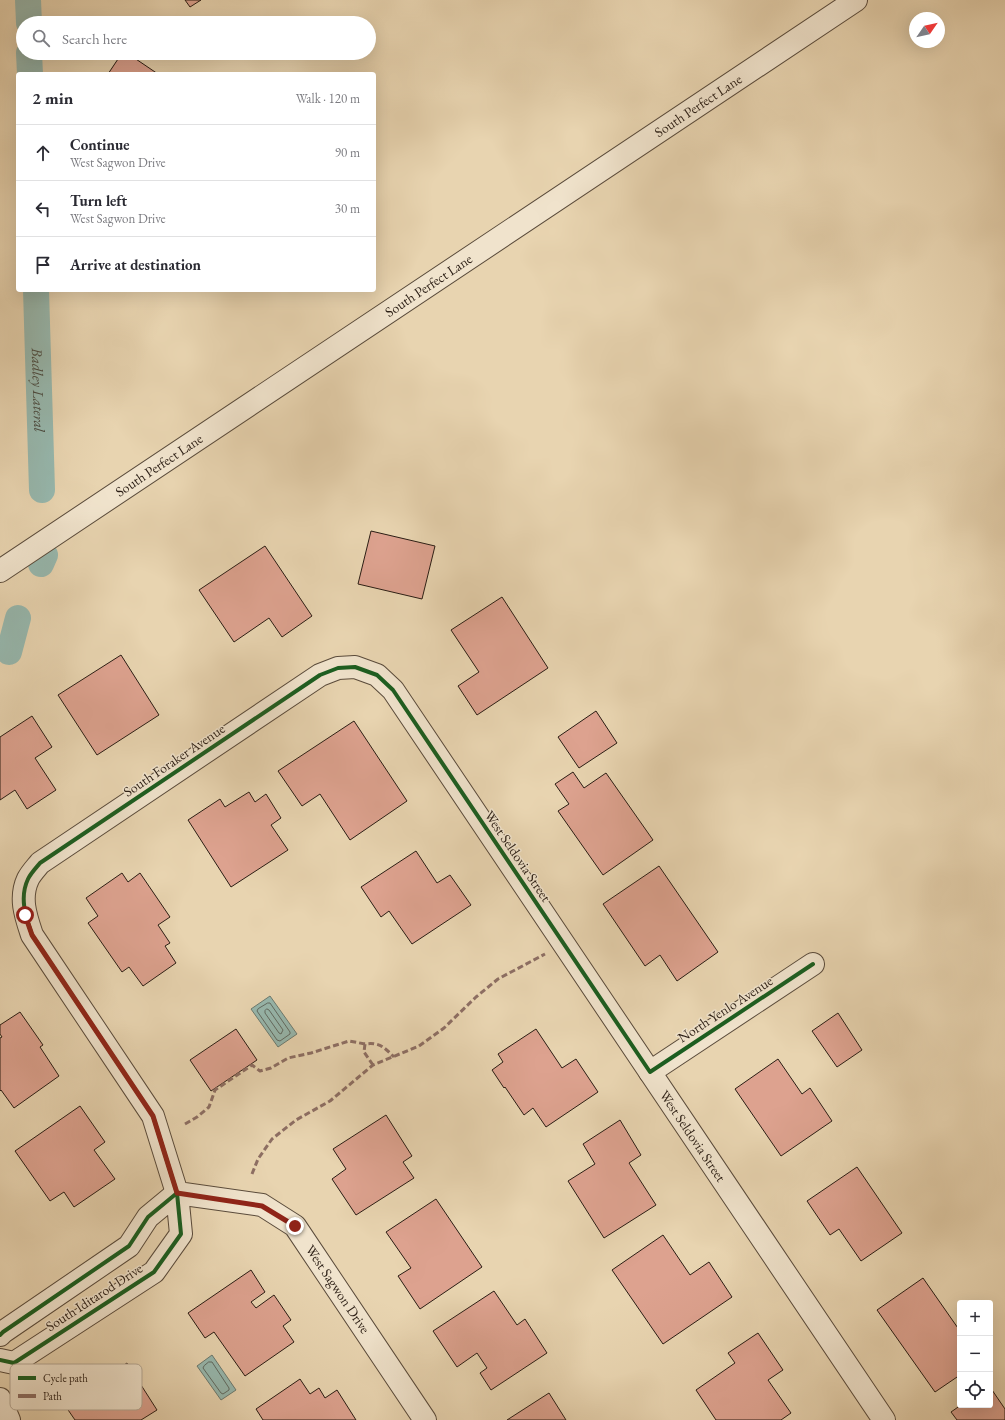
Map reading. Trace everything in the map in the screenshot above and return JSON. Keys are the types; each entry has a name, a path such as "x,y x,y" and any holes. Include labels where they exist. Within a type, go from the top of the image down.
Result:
{"street":[{"name":"South Perfect Lane","path":"0,571 856,0"},
{"name":"South Foraker Avenue","path":"177,1193 153,1116 32,935 25,915 23,894 29,878 40,863 320,676 338,668 356,667"},
{"name":"West Seldovia Street","path":"356,667 377,675 393,690 884,1420"},
{"name":"North Yenlo Avenue","path":"650,1072 813,964"},
{"name":"South Iditarod Drive","path":"0,1335 129,1246 148,1217 177,1193"},
{"name":"South Iditarod Drive","path":"0,1360 14,1363 154,1272 180,1234 177,1193"},
{"name":"West Sagwon Drive","path":"177,1193 262,1206 295,1226 425,1420"},
{"path":"0,1399 9,1420"}],"water":[{"path":"270,996 297,1034 278,1047 251,1009"},
{"path":"212,1355 236,1390 221,1400 197,1366"}],"building":[{"path":"185,0 201,0 190,7"},
{"path":"117,60 137,60 155,72 109,72"},
{"path":"371,531 435,546 422,599 358,584"},
{"path":"265,546 312,616 282,637 269,618 234,642 199,590"},
{"path":"502,597 548,668 477,715 458,686 479,672 451,630"},
{"path":"121,655 159,715 97,755 58,695"},
{"path":"596,711 617,743 579,768 558,737"},
{"path":"32,716 52,747 35,758 56,790 27,809 15,790 0,800 0,737"},
{"path":"354,721 407,801 350,840 320,794 302,806 278,771"},
{"path":"573,772 584,788 606,773 653,840 603,875 558,811 569,804 555,784"},
{"path":"249,792 255,802 266,794 281,818 271,825 288,850 231,887 188,820 220,799 225,807"},
{"path":"416,851 437,883 450,875 471,905 412,944 389,911 381,917 361,887"},
{"path":"659,866 718,952 677,981 660,955 645,966 603,904"},
{"path":"122,873 128,882 140,873 170,917 158,925 170,943 165,946 176,963 143,986 129,967 122,972 88,923 98,916 86,898"},
{"path":"20,1012 43,1045 40,1047 59,1076 14,1108 1,1090 0,1091 0,1038 2,1037 0,1034 0,1025"},
{"path":"838,1013 862,1050 837,1067 812,1031"},
{"path":"236,1029 257,1060 211,1091 190,1060"},
{"path":"536,1029 562,1068 576,1059 598,1092 546,1127 533,1108 524,1115 492,1070 503,1062 498,1054"},
{"path":"778,1059 802,1094 810,1088 832,1121 781,1156 735,1089"},
{"path":"80,1106 105,1142 94,1150 115,1179 74,1207 64,1192 50,1201 15,1151"},
{"path":"386,1115 412,1156 403,1162 414,1178 356,1215 332,1179 346,1169 333,1149"},
{"path":"620,1120 641,1155 629,1163 656,1205 604,1238 568,1181 595,1164 583,1144"},
{"path":"857,1167 902,1233 861,1261 839,1229 830,1235 807,1201"},
{"path":"436,1199 482,1267 420,1309 398,1276 411,1268 386,1232"},
{"path":"663,1235 690,1275 709,1262 732,1297 663,1344 612,1270"},
{"path":"251,1270 265,1292 251,1302 256,1308 274,1295 291,1320 283,1326 294,1342 245,1376 214,1332 205,1338 188,1313"},
{"path":"923,1278 957,1327 957,1377 935,1392 877,1310"},
{"path":"494,1291 517,1325 525,1319 547,1353 491,1390 480,1373 487,1368 477,1353 457,1367 433,1331"},
{"path":"758,1333 783,1370 768,1380 791,1413 781,1420 716,1420 696,1390 735,1363 728,1353"},
{"path":"300,1379 310,1394 319,1388 325,1398 337,1390 356,1420 263,1420 256,1409"},
{"path":"142,1386 157,1410 141,1420 75,1420 68,1410 142,1410"},
{"path":"993,1391 1005,1409 1005,1420 957,1420 951,1412 957,1408 993,1408"},
{"path":"549,1393 566,1420 507,1420"}],"waterway":[{"name":"Badley Lateral","path":"28,0 29,16"},
{"name":"Badley Lateral","path":"29,60 30,72"},
{"name":"Badley Lateral","path":"36,292 42,490"},
{"name":"Badley Lateral","path":"41,564 45,555"},
{"name":"Badley Lateral","path":"9,652 18,618"}],"marked path":[{"path":"252,1174 258,1159 272,1139 296,1120 330,1101 373,1065 419,1046 444,1028 476,997 498,979 545,954"},
{"path":"185,1124 197,1117 209,1107 215,1090 252,1065 260,1071 271,1068 288,1058 311,1053 349,1041 365,1044"},
{"path":"373,1065 364,1052 365,1044 381,1046 394,1057"}],"cycle path":[{"path":"177,1193 153,1116 32,935 24,907 25,886 29,877 40,863 320,675 338,668 355,667 377,675 393,690 650,1072 813,964"},
{"path":"0,1335 129,1246 148,1217 177,1193 181,1234 154,1272 14,1363 0,1360"}],"route":[{"path":"25,915 32,935 153,1116 177,1193 262,1206 295,1226"}]}
